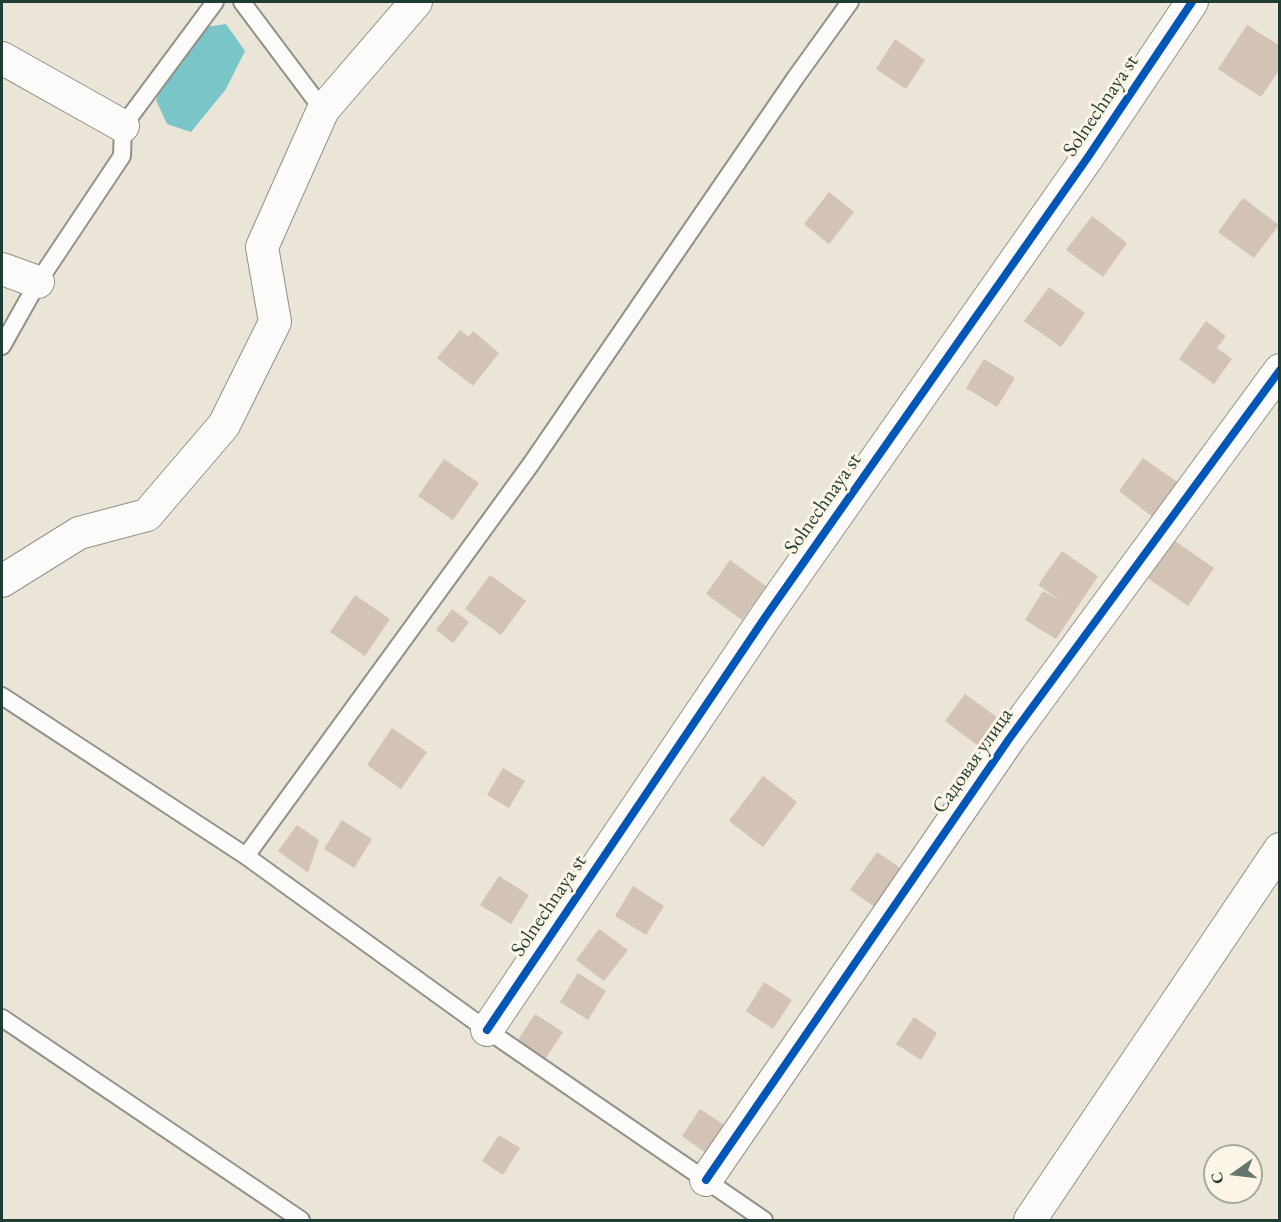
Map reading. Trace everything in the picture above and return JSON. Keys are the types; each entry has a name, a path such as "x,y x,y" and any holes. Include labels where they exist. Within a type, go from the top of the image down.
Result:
{"street":[{"path":"2,581 79,532 147,515 224,425 275,322 262,247 322,110 416,2"},
{"name":"Solnechnaya st","path":"488,1030 766,616 1088,157 1192,2"},
{"path":"2,58 123,126"},
{"path":"2,269 38,282"},
{"name":"Садовая улица","path":"706,1180 1010,739 1280,370"},
{"path":"1030,1221 1280,849"}],"lane":[{"path":"2,346 38,282 122,156 123,126 215,2"},
{"path":"242,2 322,110"},
{"path":"246,856 531,464 796,77 850,2"},
{"path":"2,696 246,856 488,1030 764,1221"},
{"path":"2,1018 301,1221"}],"water":[{"path":"226,24 245,51 226,89 191,132 167,124 156,100 169,72 206,27"}],"building":[{"path":"1247,25 1280,46 1280,69 1261,97 1218,69"},
{"path":"895,39 925,60 906,89 876,69"},
{"path":"829,192 854,212 829,244 804,224"},
{"path":"1243,198 1279,225 1254,258 1218,232"},
{"path":"1092,216 1127,243 1103,277 1066,250"},
{"path":"1049,287 1085,313 1061,347 1024,321"},
{"path":"1206,321 1226,336 1217,348 1232,359 1214,384 1179,359"},
{"path":"460,330 469,337 473,331 499,353 473,386 437,358"},
{"path":"984,359 1015,378 997,407 966,388"},
{"path":"1143,458 1180,484 1154,518 1119,491"},
{"path":"444,459 479,483 453,520 418,496"},
{"path":"1172,539 1214,568 1188,606 1146,577"},
{"path":"1062,551 1098,576 1056,639 1025,620 1043,591 1061,601 1038,585"},
{"path":"730,560 766,586 742,620 706,594"},
{"path":"490,575 526,601 501,635 465,609"},
{"path":"355,595 390,619 365,656 330,632"},
{"path":"452,609 469,622 453,643 436,630"},
{"path":"965,694 1005,723 985,751 945,721"},
{"path":"392,728 427,752 401,789 367,765"},
{"path":"503,768 525,781 509,808 487,795"},
{"path":"763,776 797,802 763,847 729,821"},
{"path":"342,820 372,839 354,868 324,849"},
{"path":"297,825 319,840 308,873 278,851"},
{"path":"877,852 906,872 879,910 850,890"},
{"path":"499,876 529,895 511,924 480,905"},
{"path":"633,886 664,906 646,935 615,916"},
{"path":"599,929 628,950 604,981 576,960"},
{"path":"578,973 606,991 588,1020 560,1002"},
{"path":"764,982 792,1000 773,1029 746,1011"},
{"path":"535,1014 563,1032 544,1061 516,1043"},
{"path":"914,1017 937,1033 921,1060 896,1044"},
{"path":"700,1109 729,1128 710,1156 682,1136"},
{"path":"499,1135 520,1148 503,1175 482,1161"}],"cycle path":[{"path":"487,1030 766,616 1088,157 1192,2"},
{"path":"706,1180 1009,739 1280,370"}]}
